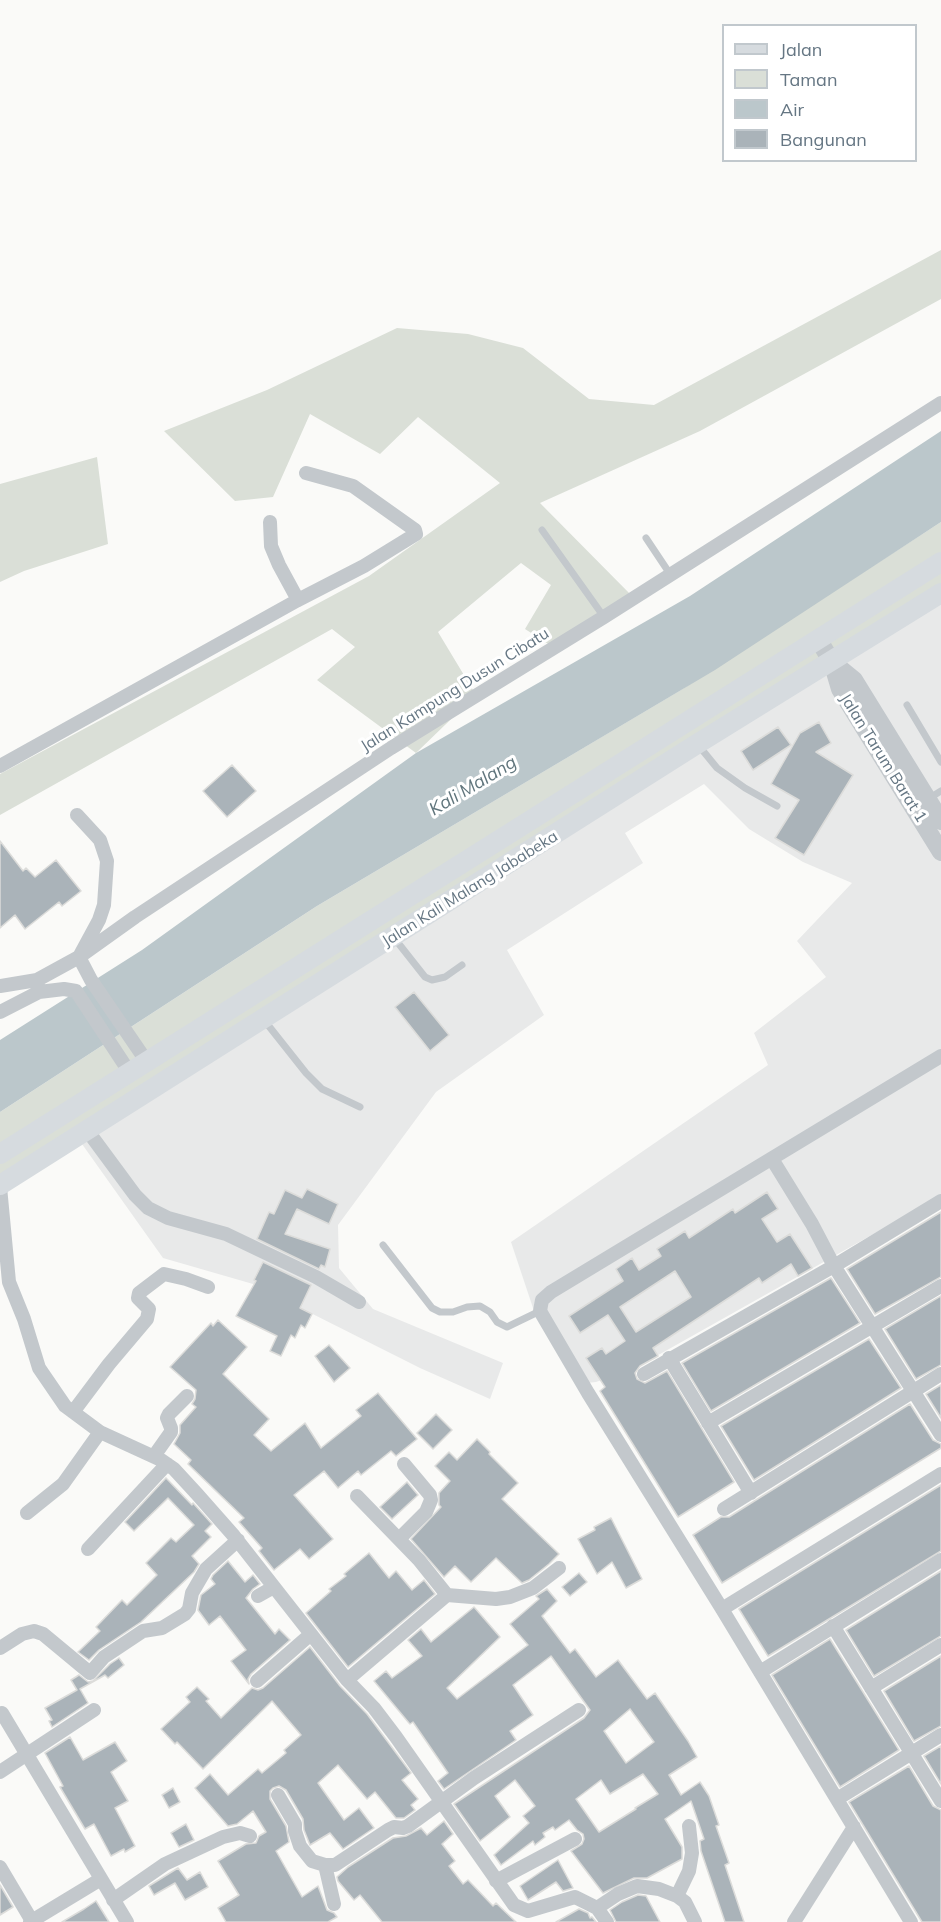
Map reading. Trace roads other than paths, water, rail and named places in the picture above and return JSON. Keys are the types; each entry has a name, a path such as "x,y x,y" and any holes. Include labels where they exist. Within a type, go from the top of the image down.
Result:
{"main road":[{"name":"Jalan Kali Malang Jababeka","path":"0,1154 138,1061 941,562"},
{"name":"Jalan Kali Malang Jababeka","path":"0,1186 697,744 941,593"}],"street":[{"name":"Jalan Kampung Dusun Cibatu","path":"0,1012 135,917 391,748 604,617 941,403"},
{"path":"0,766 297,600 364,566 416,534 415,530 353,486 306,473"},
{"path":"270,522 271,546 297,600"},
{"name":"Jalan Tarum Barat 1","path":"818,639 832,662 840,689 941,852"},
{"name":"Jalan Tarum Barat 1","path":"832,662 854,680 934,795 941,821"},
{"path":"77,815 100,840 107,861 104,905 99,920 79,957 138,1061"},
{"path":"0,986 38,986 76,991 114,1049 138,1061"},
{"path":"911,1922 540,1311 542,1300 551,1292 941,1056"},
{"path":"87,1130 135,1195 148,1208 168,1218 226,1234 316,1277 359,1302"},
{"path":"772,1159 812,1224 834,1266 941,1434"},
{"path":"0,1186 4,1286 24,1319 39,1368 65,1406 100,1432 153,1455 167,1464 190,1486 238,1540 347,1680 374,1708 514,1905 528,1911 575,1897 597,1908 607,1922"},
{"path":"644,1374 834,1266 941,1201"},
{"path":"74,1412 109,1364 147,1319 148,1309 138,1298 139,1293 164,1274 208,1287"},
{"path":"708,1423 941,1286"},
{"path":"669,1358 751,1492"},
{"path":"724,1509 941,1374"},
{"path":"153,1455 171,1432 167,1418 169,1414 187,1396"},
{"path":"27,1513 63,1484 100,1432"},
{"path":"88,1549 167,1464"},
{"path":"399,1539 426,1512 431,1500 430,1495 404,1464"},
{"path":"722,1609 941,1474"},
{"path":"357,1496 399,1539 447,1595 496,1599 510,1597 533,1588 559,1568"},
{"path":"0,1648 22,1634 34,1631 43,1634 90,1673 104,1657 143,1631 162,1628 185,1614 189,1609 192,1593 207,1569 238,1540"},
{"path":"760,1672 941,1560"},
{"path":"258,1596 274,1587"},
{"path":"347,1680 447,1595"},
{"path":"832,1626 941,1802"},
{"path":"256,1681 311,1634"},
{"path":"871,1689 941,1645"},
{"path":"0,1772 94,1710"},
{"path":"278,1795 295,1824 300,1846 312,1861 334,1865 388,1830 408,1826 474,1778 579,1710"},
{"path":"2,1713 127,1922"},
{"path":"837,1799 941,1735"},
{"path":"677,1896 689,1871 692,1854 690,1826"},
{"path":"794,1922 854,1827"},
{"path":"113,1900 165,1864 223,1837 240,1833 250,1836"},
{"path":"496,1881 575,1839"},
{"path":"325,1865 334,1904"},
{"path":"0,1867 31,1921 101,1879"},
{"path":"597,1908 618,1894 637,1886 659,1888 685,1902 695,1922"}],"lane":[{"path":"542,530 604,617"},
{"path":"646,538 670,574"},
{"path":"907,705 941,762"},
{"path":"697,744 717,768 745,788 777,806"},
{"path":"394,938 425,977 432,980 445,977 462,964"},
{"path":"263,1020 322,1089 360,1107"},
{"path":"383,1245 432,1308 440,1312 453,1312 467,1307 480,1306 490,1312 502,1326 507,1327 540,1311"}],"water":[{"name":"Kali Malang","path":"941,431 941,522 715,670 317,906 0,1112 0,1040 142,950 416,753 690,596"}]}
